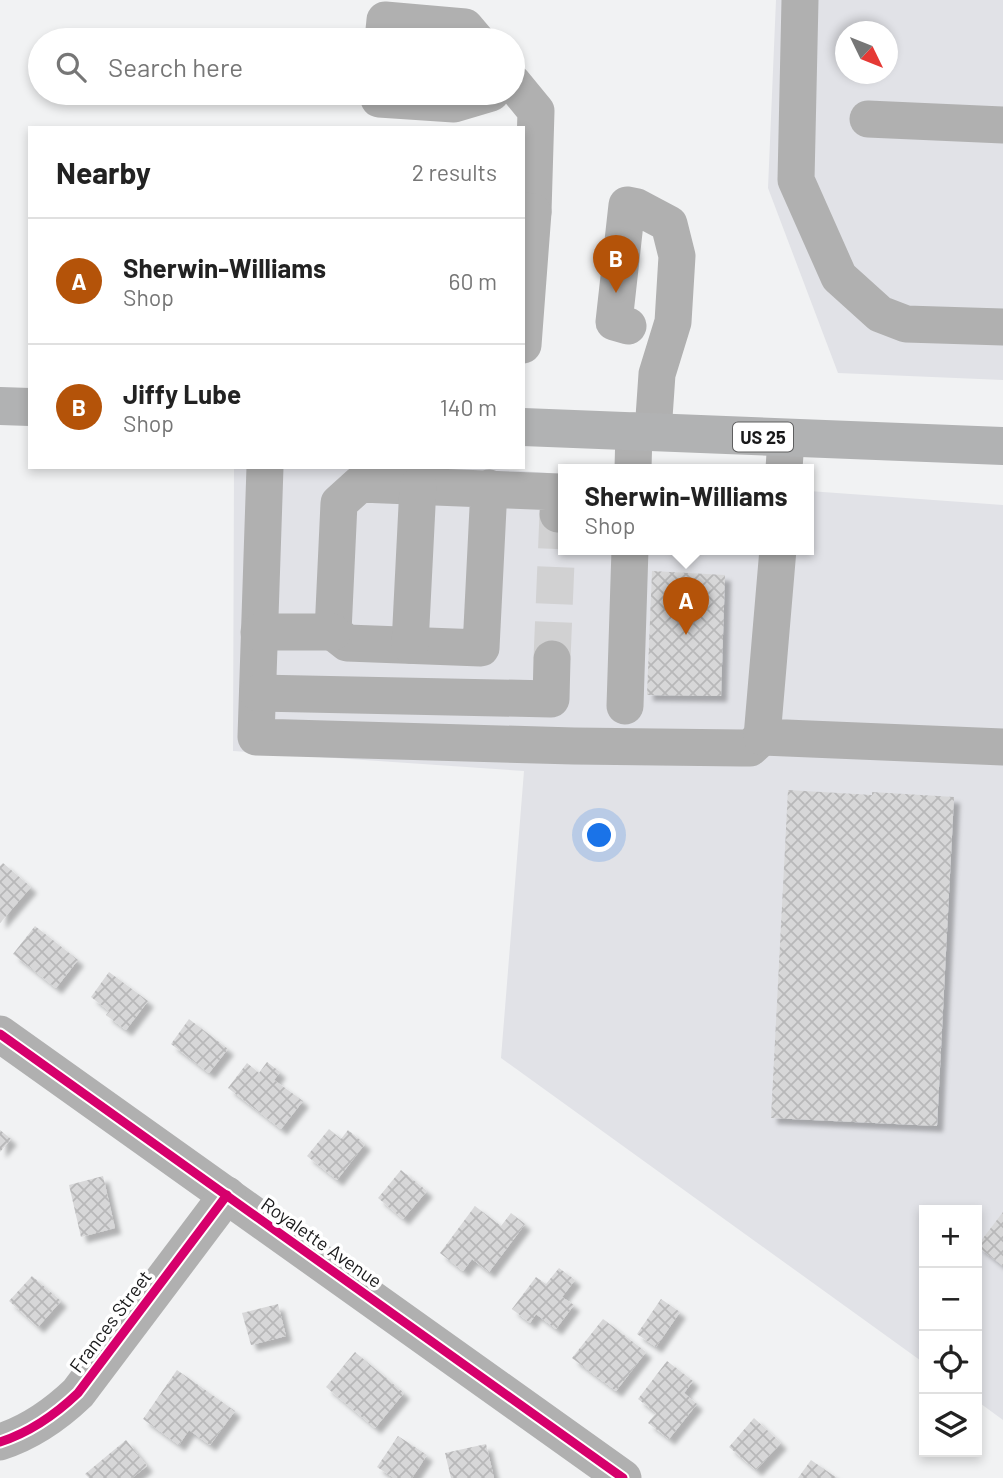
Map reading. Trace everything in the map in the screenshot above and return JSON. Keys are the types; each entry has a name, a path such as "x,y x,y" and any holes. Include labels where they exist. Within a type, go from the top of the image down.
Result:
{"main road":[{"path":"0,406 28,407"},
{"name":"US 25","path":"525,427 644,432 785,453 1003,446"}],"street":[{"path":"800,0 796,180 839,277 880,314 906,324 1003,327"},
{"path":"384,28 385,20 466,28"},
{"path":"525,102 536,111 528,211 525,306"},
{"path":"379,107 429,105"},
{"path":"868,119 1003,125"},
{"path":"634,464 673,322 677,256 668,225 637,207 628,326 657,374"},
{"path":"265,469 256,737 750,748 762,737 777,555"},
{"path":"333,632 339,503 360,484 558,492"},
{"path":"410,645 418,486"},
{"path":"480,698 489,488"},
{"path":"625,706 630,555"},
{"path":"259,632 333,632 347,643 481,648"},
{"path":"258,693 551,699 552,659"},
{"path":"762,737 1003,747"},
{"name":"Royalette Avenue","path":"0,1034 227,1195 603,1472"},
{"name":"Frances Street","path":"0,1442 38,1425 59,1411 78,1393 227,1195"}],"shaded area":[{"path":"776,0 1003,0 1003,380 838,373 768,188"},
{"path":"234,469 496,469 558,474 558,555 814,555 814,491 1003,505 1003,1420 982,1405 982,1205 919,1205 919,1359 501,1058 524,771 233,751"}],"building":[{"path":"652,571 725,575 721,696 647,695"},
{"path":"788,790 954,797 937,1126 771,1118"},
{"path":"3,863 31,887 0,923 0,866"},
{"path":"35,926 78,960 56,988 13,954"},
{"path":"109,972 148,1001 126,1030 106,1015 109,1011 91,997"},
{"path":"189,1019 228,1049 209,1073 171,1044"},
{"path":"267,1062 280,1072 274,1080 303,1101 281,1129 228,1088 247,1063 259,1073"},
{"path":"329,1129 341,1139 348,1130 365,1144 337,1180 307,1156"},
{"path":"0,1130 11,1139 0,1152"},
{"path":"401,1170 427,1191 403,1219 378,1198"},
{"path":"103,1176 115,1228 81,1237 69,1185"},
{"path":"475,1206 501,1226 511,1213 525,1224 489,1272 472,1259 463,1271 440,1253"},
{"path":"1003,1212 1003,1266 982,1250 982,1239"},
{"path":"559,1268 575,1280 562,1297 574,1305 556,1329 536,1314 530,1323 512,1309 536,1277 546,1284"},
{"path":"32,1276 61,1301 38,1327 9,1301"},
{"path":"661,1299 680,1312 656,1347 637,1334"},
{"path":"278,1304 286,1336 251,1345 242,1313"},
{"path":"603,1319 646,1352 616,1391 572,1358"},
{"path":"355,1352 404,1393 375,1428 326,1387"},
{"path":"667,1361 693,1381 684,1393 697,1404 669,1439 648,1423 656,1413 638,1399"},
{"path":"177,1370 235,1411 210,1445 189,1430 179,1445 143,1419"},
{"path":"754,1418 781,1443 756,1470 729,1447"},
{"path":"398,1436 427,1455 412,1478 394,1478 377,1467"},
{"path":"126,1440 147,1466 132,1478 89,1478 85,1474"},
{"path":"486,1444 494,1478 451,1478 445,1453"},
{"path":"811,1460 837,1478 798,1478"}],"tunnel":[{"path":"552,659 558,514"}],"cycle path":[{"path":"0,1034 623,1478"},
{"path":"0,1442 42,1422 78,1393 227,1195"}],"place":[{"name":"Jiffy Lube","path":"616,293"},
{"name":"Sherwin-Williams","path":"686,635"}]}
